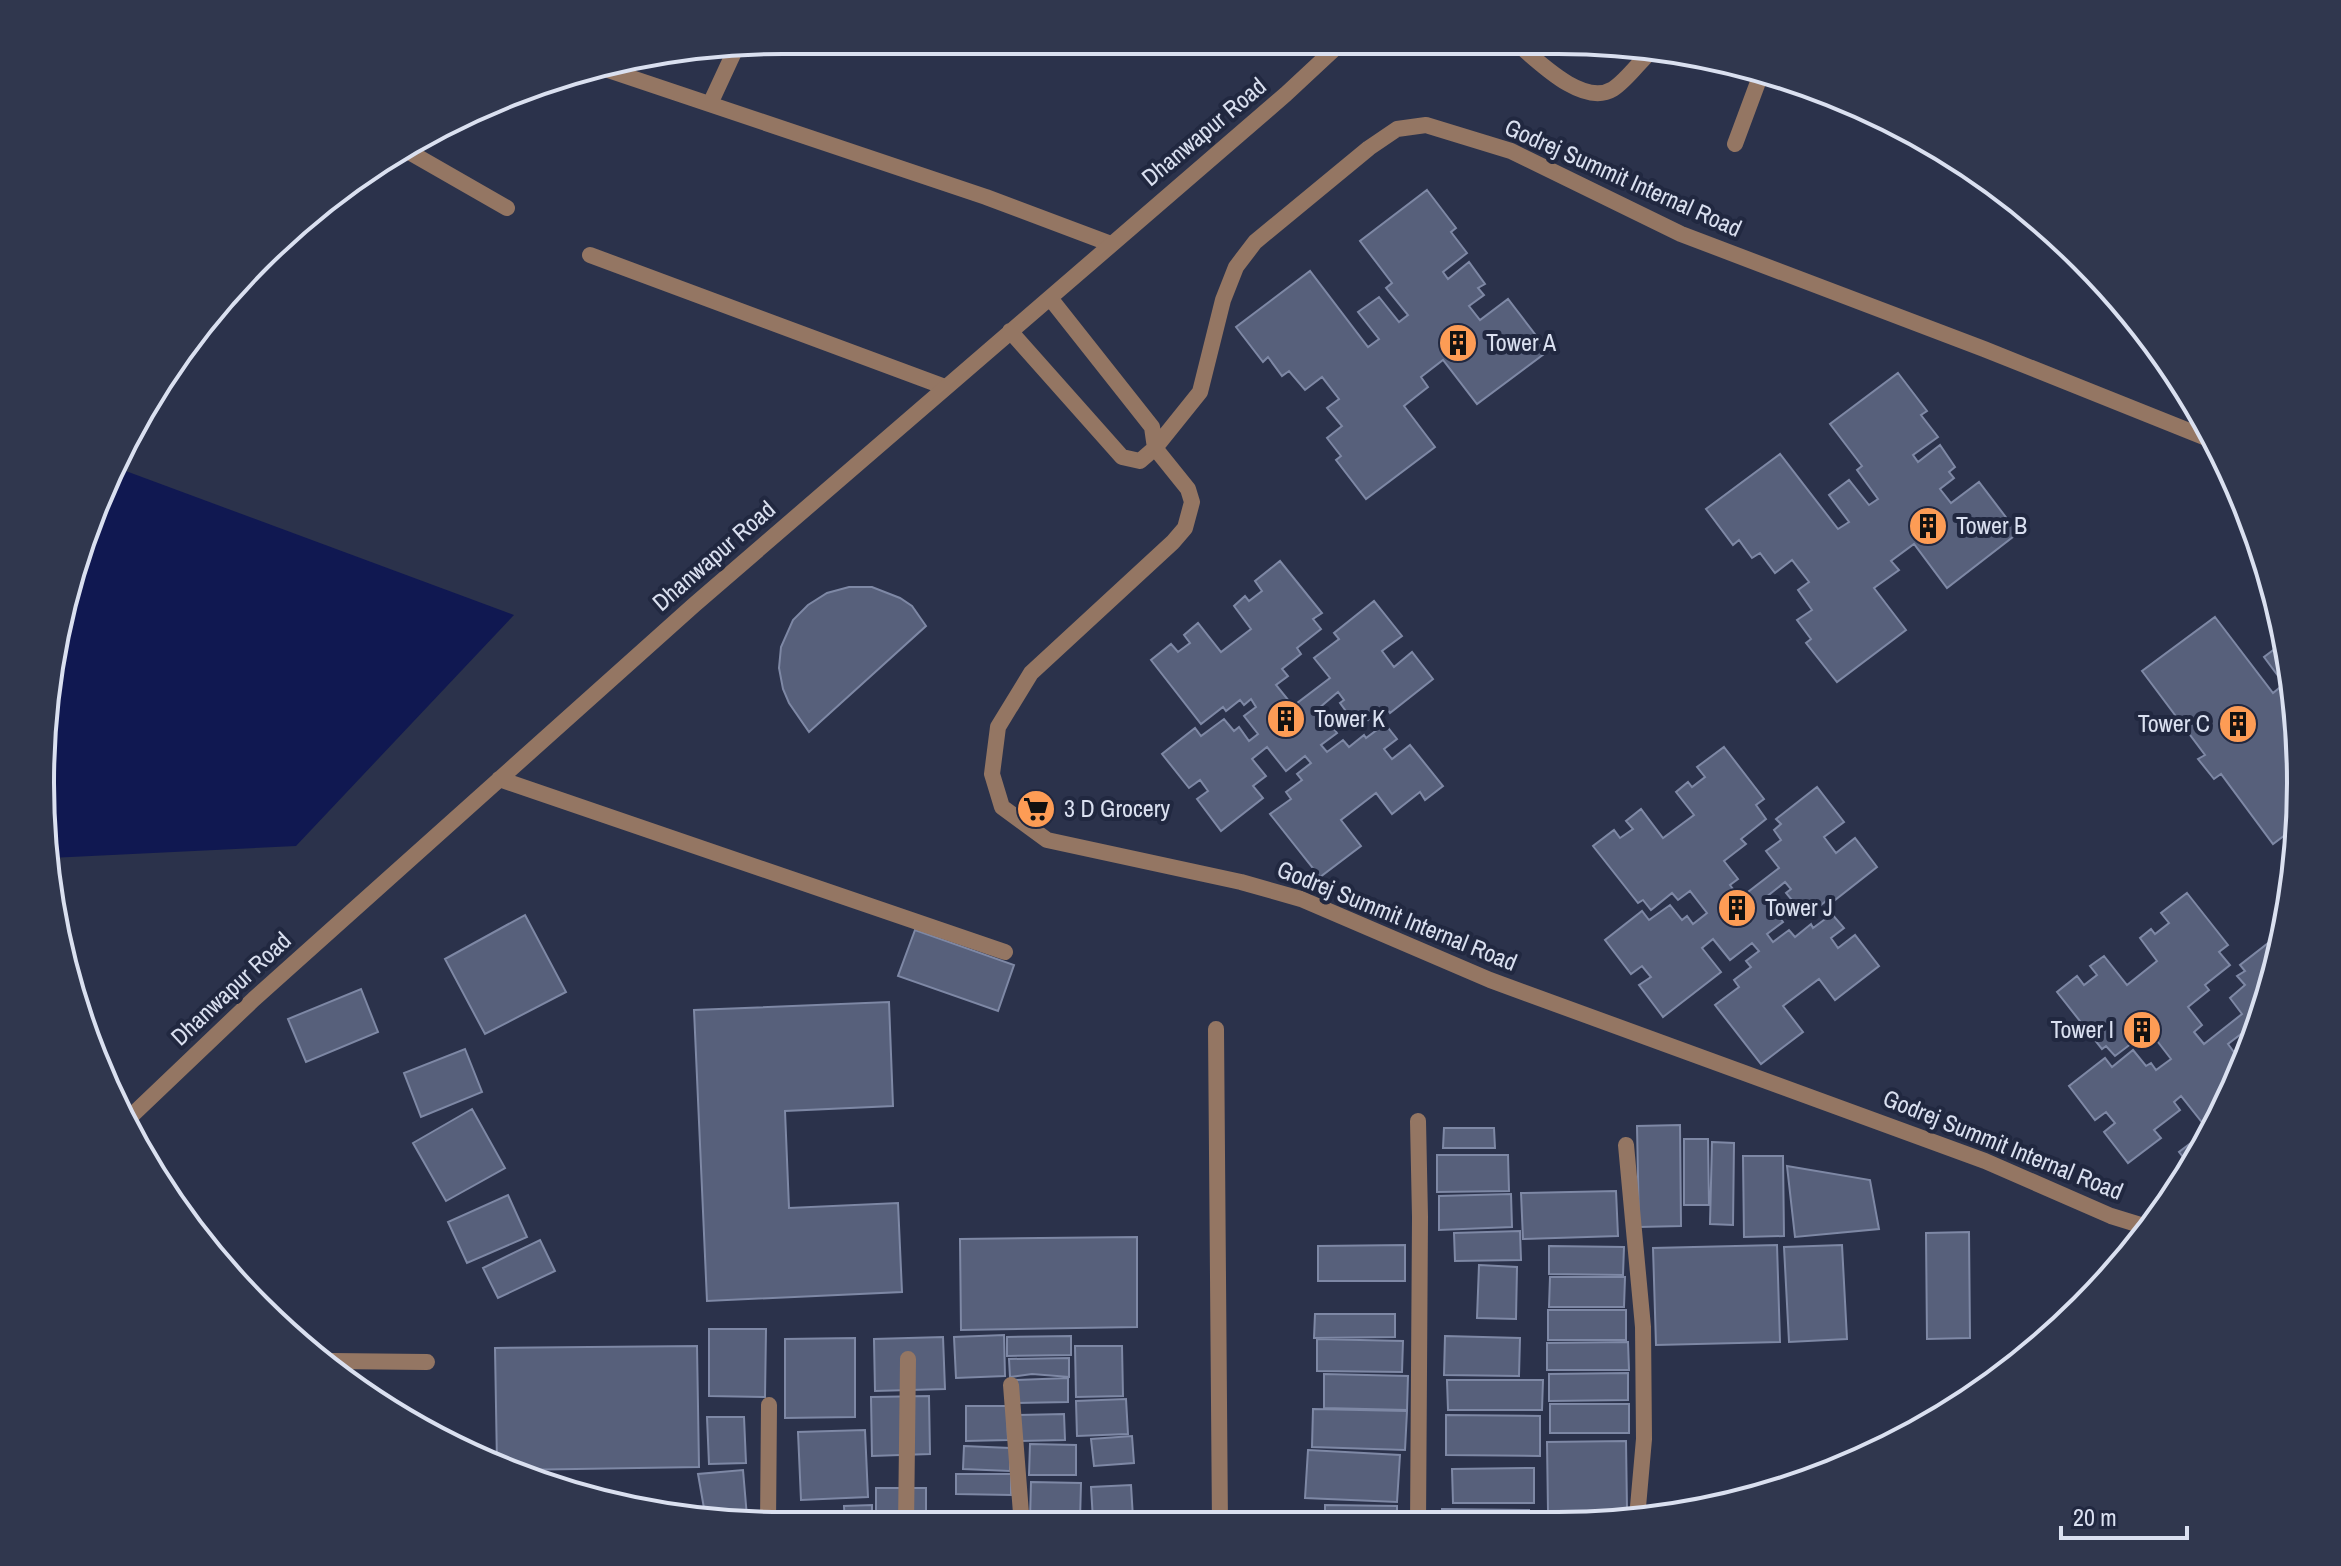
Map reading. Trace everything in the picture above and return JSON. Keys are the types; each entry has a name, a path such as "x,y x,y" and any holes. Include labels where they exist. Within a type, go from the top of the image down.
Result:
{"street":[{"name":"Dhanwapur Road","path":"134,1114 254,999 682,616 1329,54"},
{"path":"1530,54 1566,83 1590,93 1611,90 1643,59"},
{"path":"710,104 732,56"},
{"path":"618,73 986,197 1111,244"},
{"path":"1735,144 1758,82"},
{"name":"Godrej Summit Internal Road","path":"1155,448 1200,392 1223,300 1236,267 1255,242 1369,148 1397,129 1426,125 1511,151 1681,234 2197,434"},
{"path":"414,155 507,208"},
{"path":"590,255 945,387"},
{"name":"Godrej Summit Internal Road","path":"1050,298 1152,427 1155,448 1188,489 1192,502 1185,528 1173,542 1031,673 998,727 992,774 1002,807 1047,840 1241,882 1301,899 1490,980 1971,1155 2111,1216 2138,1224"},
{"path":"1010,331 1122,457 1140,461 1155,448"},
{"path":"499,779 1005,952"},
{"path":"1216,1029 1220,1512"},
{"path":"1418,1121 1418,1512"},
{"path":"1626,1145 1643,1327 1644,1439 1638,1507"},
{"path":"906,1512 908,1359"},
{"path":"339,1361 427,1362"},
{"path":"1011,1385 1021,1512"},
{"path":"768,1511 769,1405"}],"shaded area":[{"path":"125,471 514,615 296,846 58,858 54,783 56,735 68,641 93,549"}],"building":[{"name":"Tower A","path":"1427,190 1456,228 1451,232 1467,253 1443,272 1448,279 1469,262 1485,284 1478,288 1484,295 1469,306 1480,320 1508,299 1548,351 1477,404 1443,360 1421,377 1428,387 1404,406 1435,447 1366,499 1336,460 1341,456 1327,438 1342,426 1327,408 1339,399 1322,377 1305,390 1289,371 1282,376 1268,357 1263,362 1236,327 1310,271 1368,347 1379,339 1358,312 1379,297 1399,322 1408,315 1386,288 1392,283 1360,241"},
{"name":"Tower B","path":"1898,373 1927,411 1921,415 1938,437 1913,455 1918,462 1940,445 1955,467 1949,472 1954,478 1940,489 1951,503 1979,482 2018,533 1947,588 1914,544 1891,561 1899,570 1874,588 1906,630 1837,682 1806,643 1811,639 1797,620 1812,610 1798,590 1809,582 1792,560 1775,573 1760,553 1752,558 1739,540 1733,545 1706,509 1780,454 1838,529 1849,522 1829,495 1849,480 1869,505 1878,499 1857,470 1862,466 1830,424"},
{"name":"Tower K","path":"1280,561 1322,613 1313,619 1321,629 1297,648 1301,654 1282,669 1288,676 1276,685 1293,706 1330,678 1314,658 1339,639 1334,633 1374,601 1402,636 1382,651 1394,667 1412,652 1433,679 1390,713 1386,707 1368,720 1364,714 1354,722 1340,703 1344,700 1338,692 1318,709 1337,733 1321,745 1327,752 1343,740 1349,747 1385,724 1397,739 1384,749 1392,759 1410,745 1443,786 1425,800 1420,792 1392,814 1376,793 1341,820 1361,846 1320,877 1270,814 1291,799 1286,792 1302,780 1297,774 1311,763 1305,756 1286,771 1267,747 1252,759 1266,776 1253,786 1263,798 1221,831 1197,799 1208,791 1200,780 1189,788 1162,754 1195,728 1201,736 1224,719 1234,731 1239,727 1249,741 1258,734 1244,716 1256,707 1251,699 1244,705 1240,700 1226,711 1223,707 1201,724 1151,660 1171,644 1178,652 1190,643 1184,635 1198,623 1221,652 1251,629 1234,606 1245,596 1249,601 1262,591 1255,581"},
{"path":"849,587 872,587 900,598 912,606 926,626 809,732 783,689 779,668 781,647 793,620 808,605 827,593"},
{"name":"Tower C","path":"2215,617 2273,693 2281,687 2287,783 2285,835 2273,844 2221,774 2214,779 2198,759 2205,755 2142,671"},
{"name":"Tower C","path":"2274,649 2279,678 2264,657"},
{"name":"Tower J","path":"1724,747 1764,799 1756,805 1766,819 1741,839 1746,844 1724,861 1738,879 1730,885 1740,898 1779,868 1766,851 1781,840 1774,830 1781,824 1776,819 1817,787 1844,822 1824,837 1836,853 1855,838 1877,867 1835,900 1832,896 1815,910 1810,903 1801,911 1786,893 1791,889 1785,882 1765,898 1783,922 1767,934 1773,942 1789,930 1795,937 1811,924 1813,928 1832,914 1844,928 1831,938 1838,948 1855,935 1879,966 1835,1000 1819,979 1783,1006 1803,1032 1761,1064 1715,1005 1739,987 1734,980 1751,967 1746,961 1759,951 1752,943 1730,960 1713,939 1702,948 1721,972 1663,1017 1639,985 1651,977 1642,966 1631,974 1605,940 1642,911 1649,920 1670,905 1682,920 1687,916 1693,924 1707,913 1690,891 1678,900 1672,893 1651,910 1643,900 1638,903 1593,846 1614,830 1620,838 1633,829 1626,821 1641,809 1663,838 1694,815 1676,792 1688,782 1692,787 1705,777 1697,767"},
{"name":"Tower I","path":"2187,893 2228,945 2219,952 2230,965 2205,985 2209,990 2188,1007 2202,1025 2194,1032 2204,1044 2242,1014 2230,998 2245,985 2237,976 2245,971 2240,965 2269,942 2242,1033 2228,1044 2235,1054 2232,1062 2202,1123 2181,1096 2174,1102 2180,1110 2154,1130 2161,1138 2128,1163 2104,1132 2115,1123 2106,1112 2095,1120 2069,1086 2105,1058 2112,1067 2133,1050 2146,1066 2151,1063 2156,1070 2171,1059 2154,1037 2142,1047 2136,1040 2115,1056 2106,1046 2102,1049 2057,992 2077,976 2084,985 2097,975 2090,966 2104,956 2127,985 2157,961 2140,938 2151,929 2155,934 2169,923 2161,913"},
{"path":"525,915 566,992 485,1034 445,959"},
{"path":"915,930 1014,965 998,1011 898,976"},
{"path":"361,989 378,1032 306,1062 288,1019"},
{"path":"889,1002 893,1106 785,1111 789,1208 898,1203 902,1292 707,1301 694,1010"},
{"path":"465,1049 482,1092 421,1117 404,1073"},
{"path":"472,1109 505,1168 446,1201 413,1143"},
{"path":"1680,1125 1681,1226 1639,1227 1637,1126"},
{"path":"1444,1128 1494,1128 1495,1148 1443,1148"},
{"path":"1684,1139 1708,1139 1709,1205 1684,1205"},
{"path":"1712,1142 1734,1143 1733,1225 1710,1224"},
{"name":"Tower I","path":"2192,1142 2183,1157 2179,1152"},
{"path":"1437,1155 1508,1155 1509,1191 1437,1192"},
{"path":"1743,1156 1783,1156 1784,1236 1744,1237"},
{"path":"1787,1166 1870,1180 1879,1229 1795,1237"},
{"path":"1616,1191 1618,1236 1523,1239 1521,1193"},
{"path":"1511,1194 1512,1227 1439,1230 1439,1196"},
{"path":"508,1195 527,1237 467,1263 448,1222"},
{"path":"1520,1231 1521,1260 1455,1261 1454,1233"},
{"path":"1969,1232 1970,1338 1927,1339 1926,1233"},
{"path":"1137,1237 1137,1327 961,1330 960,1239"},
{"path":"540,1240 555,1271 498,1298 483,1268"},
{"path":"1405,1245 1405,1281 1318,1281 1318,1246"},
{"path":"1777,1245 1780,1342 1656,1345 1653,1248"},
{"path":"1842,1245 1847,1339 1789,1342 1784,1247"},
{"path":"1549,1246 1624,1247 1623,1275 1549,1274"},
{"path":"1479,1265 1517,1267 1516,1319 1477,1318"},
{"path":"1550,1277 1625,1277 1624,1307 1549,1307"},
{"path":"1548,1310 1626,1310 1626,1340 1548,1340"},
{"path":"1315,1314 1395,1314 1395,1337 1314,1338"},
{"path":"709,1329 766,1329 765,1397 709,1396"},
{"path":"1004,1335 1005,1376 956,1378 954,1337"},
{"path":"1071,1336 1071,1355 1007,1356 1007,1337"},
{"path":"1445,1336 1520,1338 1519,1376 1444,1375"},
{"path":"943,1337 945,1389 875,1391 874,1339"},
{"path":"855,1338 855,1417 785,1418 785,1339"},
{"path":"1317,1339 1403,1341 1402,1372 1317,1371"},
{"path":"1628,1342 1629,1370 1547,1370 1547,1343"},
{"path":"697,1346 699,1467 539,1470 497,1454 495,1348"},
{"path":"1075,1346 1122,1346 1123,1396 1076,1397"},
{"path":"1069,1358 1069,1377 1032,1374 1010,1377 1009,1359"},
{"path":"1628,1373 1628,1400 1549,1401 1549,1374"},
{"path":"1324,1374 1408,1376 1407,1410 1324,1408"},
{"path":"1068,1378 1068,1402 1015,1403 1014,1380"},
{"path":"1447,1380 1543,1380 1542,1410 1448,1410"},
{"path":"929,1396 930,1454 872,1456 871,1397"},
{"path":"1126,1399 1128,1434 1077,1436 1076,1401"},
{"path":"1550,1404 1629,1404 1629,1433 1550,1433"},
{"path":"966,1406 1007,1406 1008,1440 966,1441"},
{"path":"1313,1409 1407,1411 1405,1450 1312,1447"},
{"path":"1064,1414 1065,1440 1020,1441 1019,1415"},
{"path":"1446,1415 1540,1416 1540,1456 1446,1455"},
{"path":"707,1417 744,1417 746,1463 709,1464"},
{"path":"865,1430 868,1497 801,1500 798,1432"},
{"path":"1132,1436 1134,1463 1094,1466 1091,1439"},
{"path":"1626,1441 1627,1508 1548,1511 1547,1442"},
{"path":"1030,1444 1076,1445 1076,1475 1029,1475"},
{"path":"964,1446 1010,1448 1010,1471 963,1469"},
{"path":"1308,1450 1400,1455 1397,1502 1305,1498"},
{"path":"1534,1468 1534,1503 1453,1503 1452,1469"},
{"path":"743,1470 746,1510 704,1507 698,1474"},
{"path":"956,1474 1011,1474 1011,1495 956,1494"},
{"path":"1031,1482 1081,1483 1080,1512 1030,1512"},
{"path":"1131,1485 1133,1512 1093,1512 1091,1487"},
{"path":"876,1488 926,1488 926,1512 876,1512"},
{"path":"872,1505 872,1512 844,1512 844,1506"},
{"path":"1325,1505 1397,1506 1397,1512 1325,1512"},
{"path":"1442,1509 1529,1510 1529,1512 1442,1512"}],"place":[{"name":"Tower A","path":"1458,343"},
{"name":"Tower B","path":"1928,526"},
{"name":"Tower K","path":"1286,719"},
{"name":"Tower C","path":"2238,724"},
{"name":"3 D Grocery","path":"1036,809"},
{"name":"Tower J","path":"1737,908"},
{"name":"Tower I","path":"2142,1030"}]}
